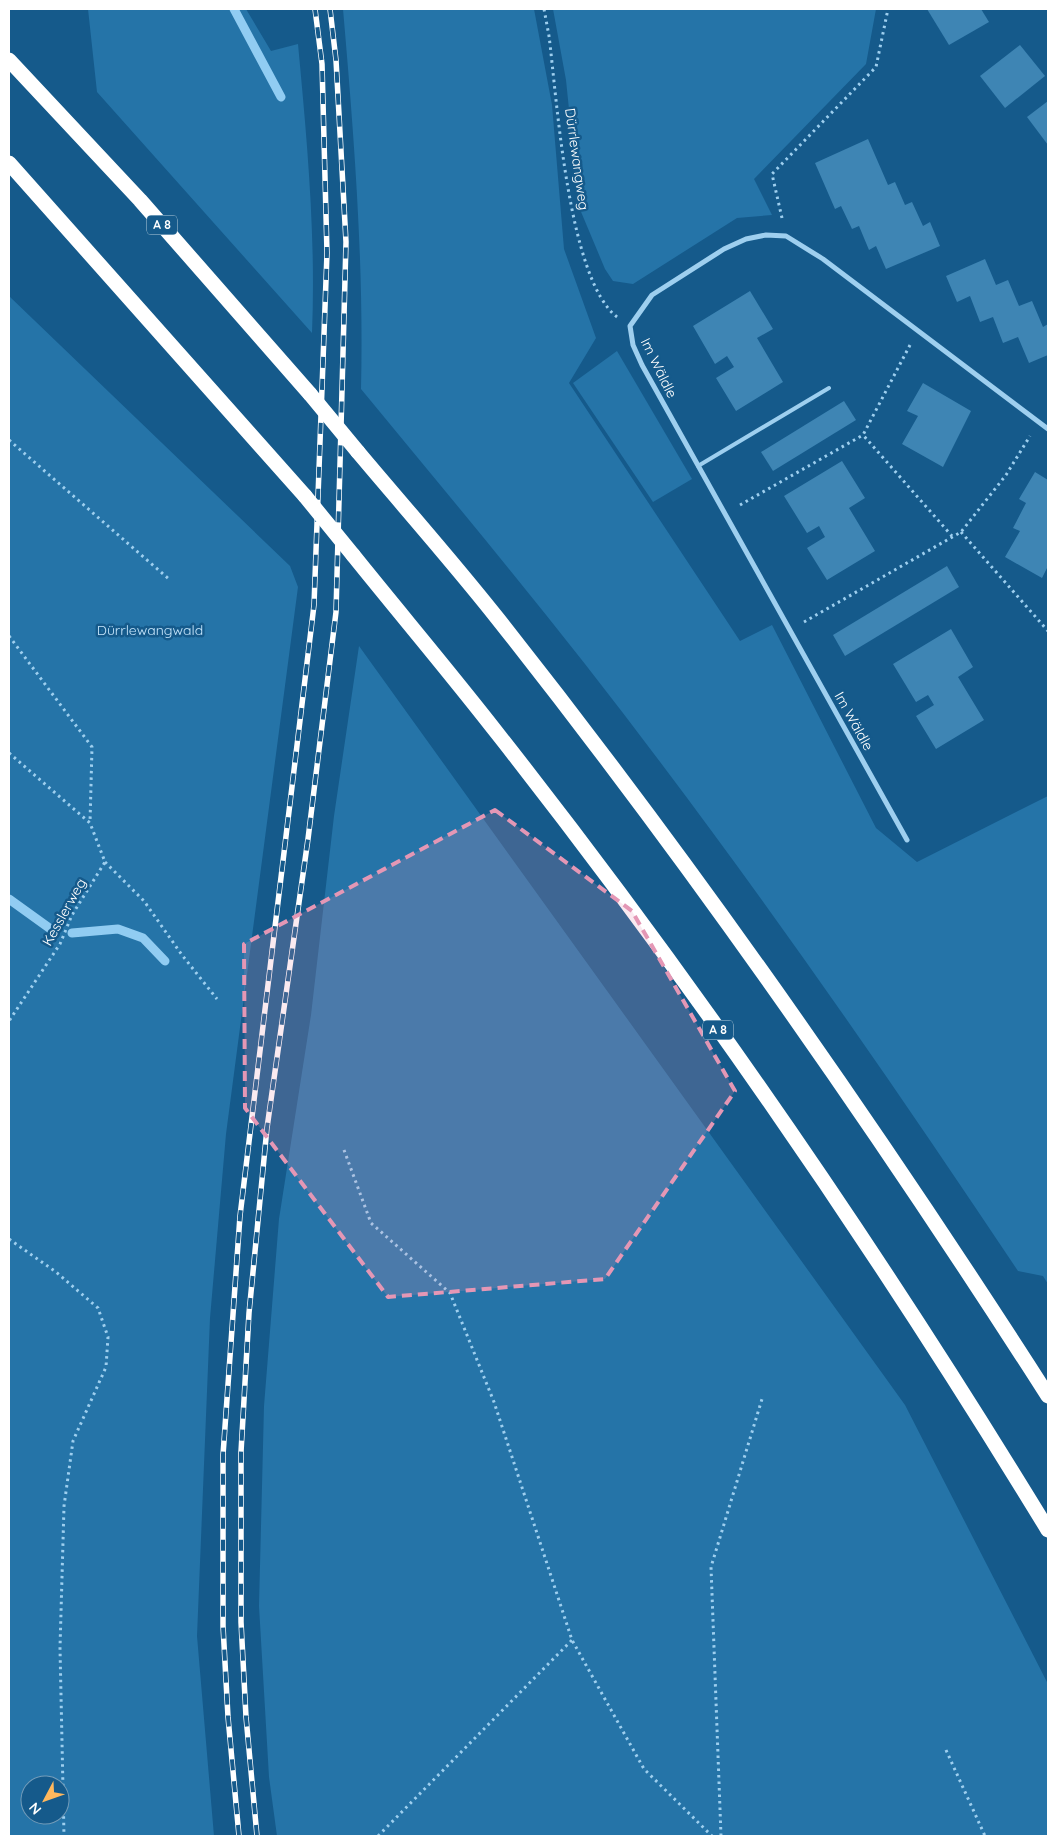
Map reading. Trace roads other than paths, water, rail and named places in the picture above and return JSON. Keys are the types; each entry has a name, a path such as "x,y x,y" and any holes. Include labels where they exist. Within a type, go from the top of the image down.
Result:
{"highway":[{"name":"A 8","path":"9,60 140,200 310,394 502,625 581,726 774,987 936,1222 1048,1396"},
{"name":"A 8","path":"9,163 305,496 501,738 723,1036 874,1255 1048,1530"}],"street":[{"name":"Im Wäldle","path":"907,840 642,365 633,345 630,326 652,295 724,249 746,238 766,235 786,236 823,259 1048,429"}],"lane":[{"path":"698,466 829,388"}],"waterway":[{"path":"234,9 281,97"},
{"path":"9,899 52,930"},
{"path":"72,933 118,929 143,938 165,961"}],"railway":[{"path":"239,1836 228,1717 223,1626 223,1455 240,1216 314,605 327,253 322,64 315,9"},
{"path":"257,1836 246,1717 241,1622 241,1452 249,1313 267,1128 308,839 336,612 346,242 336,60 330,9"}],"park label":[{"name":"Dürrlewangwald","path":"150,630"}]}
